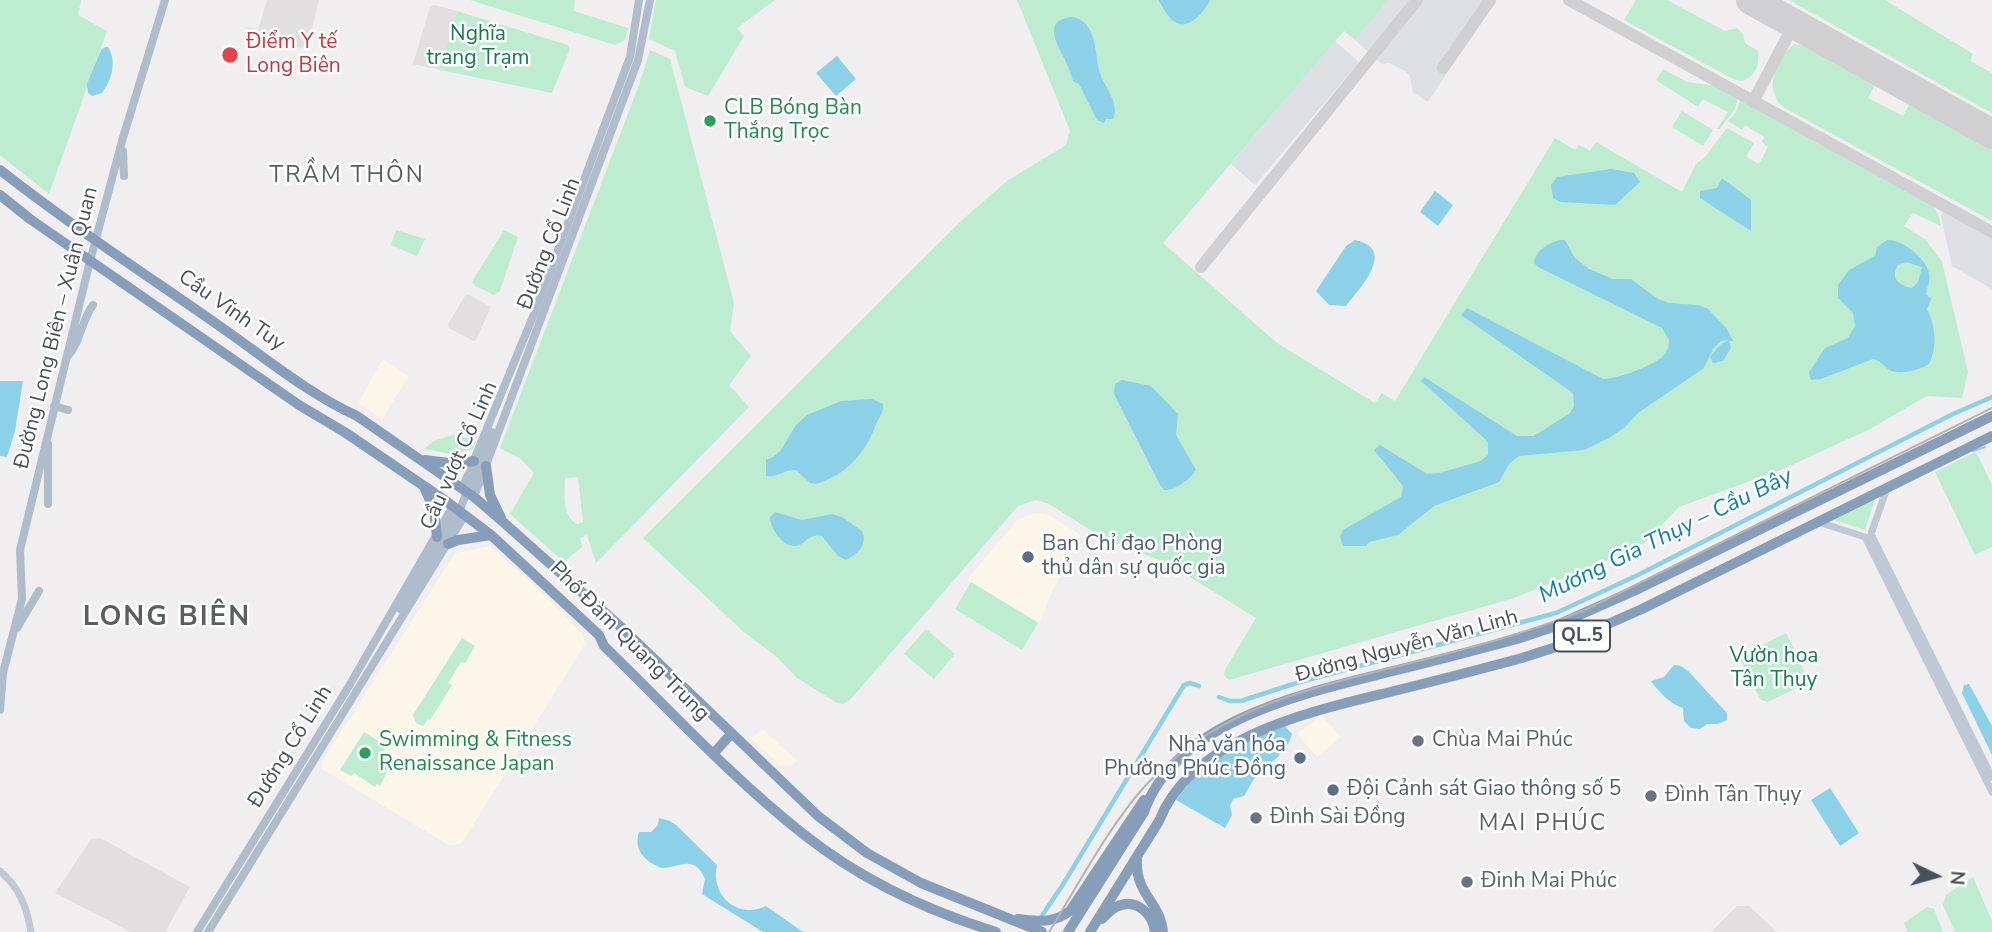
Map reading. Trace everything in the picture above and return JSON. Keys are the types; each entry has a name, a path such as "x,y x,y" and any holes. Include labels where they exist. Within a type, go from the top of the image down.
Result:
{"highway":[{"name":"Cầu Vĩnh Tuy","path":"0,162 45,197 270,353 338,407 357,416"},
{"name":"Cầu Vĩnh Tuy","path":"0,170 42,203 312,386"},
{"name":"Cầu Vĩnh Tuy","path":"0,187 301,402"},
{"name":"Cầu Vĩnh Tuy","path":"0,195 30,219 256,375 331,418 346,433"},
{"name":"Phố Đàm Quang Trung","path":"357,416 462,489 502,521 622,628 821,819 867,853 921,883 1042,932"},
{"name":"Đường Nguyễn Văn Linh","path":"1068,932 1143,812 1150,793 1186,754 1234,720 1303,694 1550,628 1636,590 1990,417"},
{"name":"Phố Đàm Quang Trung","path":"346,433 491,535 599,635 604,646 714,753 803,834 880,883 951,916 996,932"},
{"name":"Đường Nguyễn Văn Linh","path":"1091,932 1159,821 1166,805 1200,768 1242,739 1309,713 1556,647 1642,609 1992,436"},
{"path":"421,460 456,464 474,461"},
{"path":"486,466 491,495 502,521"},
{"path":"423,485 434,510 437,537"},
{"path":"448,544 491,535"},
{"path":"1357,680 1362,699"},
{"path":"714,753 731,734"},
{"path":"1007,919 1036,922 1060,918 1079,900 1150,793 1166,805"},
{"path":"1139,853 1137,878 1161,919 1163,932"},
{"path":"1091,932 1110,911 1124,905 1140,907 1150,917 1155,932"}],"main road":[{"name":"Đường Long Biên – Xuân Quan","path":"0,710 3,673 22,599 20,551 48,430 122,141 165,0"},
{"name":"Đường Cổ Linh","path":"474,498 629,57 639,0"},
{"name":"Đường Cổ Linh","path":"462,489 524,350 638,60 650,0"},
{"path":"122,141 124,176"},
{"path":"65,359 74,349 87,313 93,305"},
{"name":"Cầu vượt Cổ Linh","path":"376,639 394,619 460,509 524,350"},
{"path":"54,406 68,411"},
{"path":"48,430 48,504"},
{"path":"474,461 486,466"},
{"path":"1887,488 1868,536 1992,792"},
{"name":"Đường Cổ Linh","path":"197,932 376,639 453,506"},
{"name":"Đường Cổ Linh","path":"208,932 465,515"},
{"path":"1818,522 1868,536 1992,777"},
{"path":"437,537 448,544"},
{"path":"14,632 39,591"},
{"name":"Cầu vượt Cổ Linh","path":"385,646 394,619"},
{"path":"0,871 15,883 29,918 31,932"}],"shaded area":[{"path":"267,0 319,0 308,45 301,48 245,36 247,27 258,30"},
{"path":"1389,0 1494,0 1428,102 1413,92 1410,76 1405,71 1389,63 1382,64 1355,40"},
{"path":"434,5 457,11 440,70 413,64 430,7"},
{"path":"1335,41 1359,62 1255,185 1231,164"},
{"path":"1948,203 1992,227 1992,289 1952,266 1941,216"},
{"path":"468,294 491,307 476,340 473,341 449,328 448,324"},
{"path":"383,359 409,376 382,419 359,401"},
{"name":"Ban Chỉ đạo Phòng thủ dân sự quốc gia","path":"1035,513 1049,515 1081,535 1050,596 1040,623 967,580 1018,519"},
{"path":"490,546 582,633 585,644 462,843 450,846 322,769 322,762 455,553"},
{"path":"1321,715 1341,737 1317,757 1297,734"},
{"path":"762,729 797,760 790,767 781,766 751,739"},
{"path":"100,838 190,887 165,932 131,932 55,893 91,839"},
{"path":"1737,906 1749,906 1777,932 1711,932"}],"green space":[{"path":"0,0 81,0 78,15 107,31 49,194 0,155"},
{"path":"470,0 575,0 574,11 628,28 625,40 615,45"},
{"path":"656,0 775,0 737,28 744,36 708,96 685,87 675,51 649,39"},
{"path":"1017,0 1389,0 1355,40 1344,31 1163,243 1277,343 1375,403 1382,393 1395,401 1555,138 1575,150 1579,145 1590,151 1596,142 1682,192 1696,164 1705,157 1727,128 1754,143 1746,157 1759,164 1768,147 1762,142 1764,137 1745,125 1742,130 1728,121 1736,112 1741,98 1932,202 1941,226 1913,213 1904,226 1926,240 1942,262 1968,372 1962,398 1927,396 1870,429 1783,469 1679,507 1644,543 1514,598 1229,680 1224,675 1225,670 1256,618 1169,564 1100,536 1049,504 1036,500 1018,506 850,700 843,704 837,703 797,678 643,538 960,222 1007,181 1066,145 1070,131"},
{"path":"1636,0 1667,0 1725,31 1737,28 1743,34 1745,43 1758,51 1754,72 1743,81 1735,80 1624,20"},
{"path":"1789,0 1885,0 1973,54 1970,61 1992,73 1992,113"},
{"name":"Nghĩa trang Trạm","path":"457,11 568,45 570,49 552,93 440,70"},
{"path":"1794,44 1807,46 1875,85 1868,98 1903,116 1910,103 1992,149 1992,221 1783,107 1774,92 1774,75 1782,58"},
{"path":"650,50 670,59 734,303 730,331 751,356 729,385 749,407 596,563 587,535 580,538 582,547 564,562 510,514 534,473 521,459 500,448","holes":["578,477 583,522 577,524 568,515 565,504 565,478"]},
{"path":"1663,69 1687,82 1716,86 1738,97 1735,109 1720,129 1717,129 1728,112 1703,99 1698,107 1656,80"},
{"path":"1682,111 1713,130 1703,146 1672,127"},
{"path":"396,230 425,239 417,256 391,245"},
{"path":"504,230 518,237 500,291 494,295 472,282"},
{"path":"452,435 476,441 473,449 451,454 424,449 434,441"},
{"path":"1976,452 1992,485 1992,547 1975,555 1935,472"},
{"path":"1875,499 1865,530 1834,520 1834,519"},
{"path":"971,582 1038,623 1022,650 955,609"},
{"path":"926,629 955,654 934,679 904,654"},
{"name":"Vườn hoa Tân Thụy","path":"1786,633 1809,682 1768,702 1761,700 1741,661 1744,654"},
{"path":"462,638 475,646 448,683 452,685 430,720 423,726 416,723 413,715"},
{"path":"364,732 387,746 383,751 387,772 380,786 377,784 375,787 354,773 351,776 340,770"},
{"path":"1973,877 1992,921 1992,932 1955,932 1943,905 1946,895"},
{"path":"1927,907 1934,909 1943,932 1908,932 1904,923"}],"water":[{"path":"1158,0 1210,0 1191,22 1180,24 1170,18"},
{"path":"1072,17 1080,20 1091,32 1100,73 1115,107 1113,119 1106,119 1104,123 1097,120 1079,84 1073,81 1055,36 1058,22"},
{"path":"105,47 111,52 111,76 102,93 92,96 88,93 87,84 101,50"},
{"path":"837,56 856,79 836,96 816,73"},
{"path":"1611,169 1634,173 1640,182 1615,205 1560,202 1553,198 1551,185 1557,177"},
{"path":"1722,178 1751,200 1751,231 1700,198 1700,191 1717,188"},
{"path":"1435,191 1453,205 1438,226 1420,212"},
{"path":"1355,240 1367,245 1374,252 1372,270 1346,306 1329,305 1316,291 1346,246"},
{"path":"1565,240 1575,258 1589,269 1613,279 1631,279 1658,299 1669,303 1698,305 1708,309 1727,329 1733,341 1729,341 1731,348 1723,361 1713,363 1710,357 1728,340 1721,341 1713,349 1704,368 1638,413 1625,427 1609,438 1584,450 1519,456 1509,464 1499,482 1434,506 1398,535 1369,542 1366,546 1343,546 1340,536 1343,530 1401,497 1403,486 1374,450 1380,445 1427,474 1481,461 1488,455 1488,443 1485,439 1421,381 1424,377 1517,436 1534,436 1570,413 1574,406 1573,393 1461,315 1467,308 1603,379 1643,368 1666,352 1669,340 1662,328 1534,263 1540,251"},
{"path":"1887,240 1899,243 1918,256 1927,267 1930,279 1926,294 1931,299 1927,309 1934,336 1934,350 1929,364 1915,370 1897,372 1873,359 1821,379 1811,380 1809,372 1825,348 1848,338 1855,326 1853,313 1838,298 1838,285 1849,270 1875,256 1877,247","holes":["1906,262 1922,267 1918,282 1912,288 1903,285 1895,277 1898,265"]},
{"path":"1122,380 1151,386 1178,414 1176,435 1196,470 1177,486 1164,490 1160,485 1114,394 1115,384"},
{"path":"0,381 23,381 15,431 7,457 0,456"},
{"path":"872,399 883,404 882,412 867,444 846,469 816,484 810,483 796,470 766,476 766,460 781,450 796,425 807,415 841,401"},
{"path":"775,512 802,520 832,514 842,517 862,531 863,544 858,552 846,560 838,556 822,536 812,537 799,545 790,545 781,540 772,526 770,517"},
{"path":"1674,665 1688,671 1727,713 1727,720 1718,724 1707,724 1700,729 1691,728 1684,721 1683,708 1665,697 1651,681 1664,677"},
{"path":"1969,684 1992,726 1992,755 1962,693 1964,685"},
{"path":"1285,726 1292,734 1290,741 1254,779 1244,796 1233,799 1230,806 1232,815 1225,828 1176,800 1212,762 1237,746"},
{"path":"1830,788 1859,833 1840,846 1811,800"},
{"path":"659,818 676,825 717,865 718,886 728,902 745,910 766,906 803,932 763,932 702,894 705,879 701,871 692,864 662,868 646,859 639,850 639,832 651,832 658,825"}],"waterway":[{"name":"Mương Gia Thụy – Cầu Bây","path":"1219,697 1241,701 1293,684 1556,613 1638,575 1953,414 1992,397"},
{"path":"1973,451 1985,447"},
{"name":"Mương Gia Thụy – Cầu Bây","path":"1039,920 1184,685 1190,683 1199,686"}],"taxiway":[{"path":"1201,267 1417,0"},
{"path":"1443,68 1490,0"},
{"path":"1569,0 1992,232"},
{"path":"1753,102 1794,24"}],"runway":[{"path":"1751,0 1992,134"}],"railway":[{"path":"1049,932 1106,837 1145,786 1172,760 1230,721 1292,695 1489,642 1583,611 1992,408"}],"place":[{"name":"Điểm Y tế Long Biên","path":"230,55"},
{"name":"CLB Bóng Bàn Thắng Trọc","path":"710,121"},
{"name":"Ban Chỉ đạo Phòng thủ dân sự quốc gia","path":"1028,557"},
{"name":"Chùa Mai Phúc","path":"1418,741"},
{"name":"Swimming & Fitness Renaissance Japan","path":"365,753"},
{"name":"Nhà văn hóa Phường Phúc Đồng","path":"1300,758"},
{"name":"Đội Cảnh sát Giao thông số 5","path":"1333,790"},
{"name":"Đình Tân Thụy","path":"1651,796"},
{"name":"Đình Sài Đồng","path":"1256,818"},
{"name":"Đinh Mai Phúc","path":"1467,882"}],"district":[{"name":"TRẦM THÔN","path":"347,176"},
{"name":"LONG BIÊN","path":"167,618"},
{"name":"MAI PHÚC","path":"1543,824"}]}
